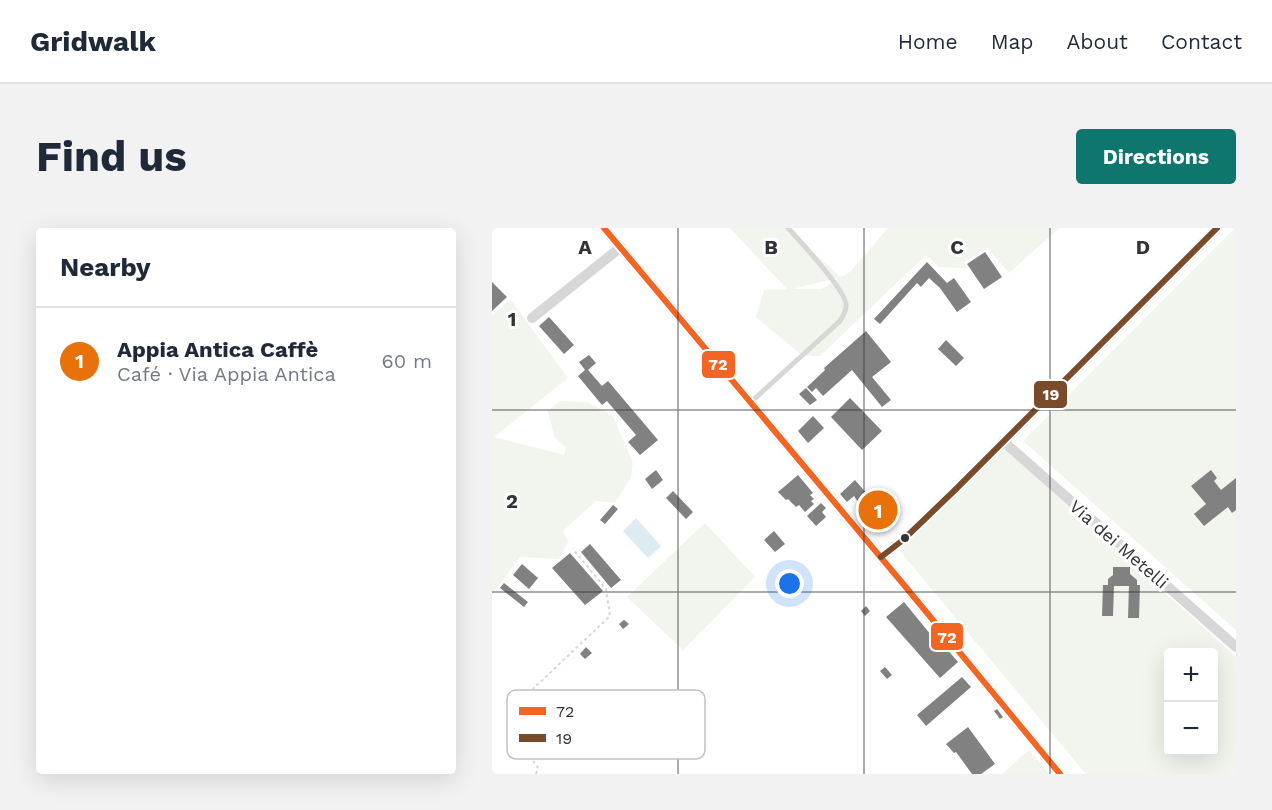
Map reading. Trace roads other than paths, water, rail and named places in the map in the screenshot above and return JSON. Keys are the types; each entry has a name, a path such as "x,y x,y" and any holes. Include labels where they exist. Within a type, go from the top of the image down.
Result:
{"street":[{"path":"604,228 881,557 1059,774"},
{"path":"881,557 909,535 1217,228"},
{"path":"532,318 621,247"},
{"name":"Via dei Metelli","path":"1003,441 1236,647"}],"lane":[{"path":"751,402 840,321 846,304 825,271 788,228"}],"place":[{"name":"Appia Antica Caffè","path":"878,510"}]}
